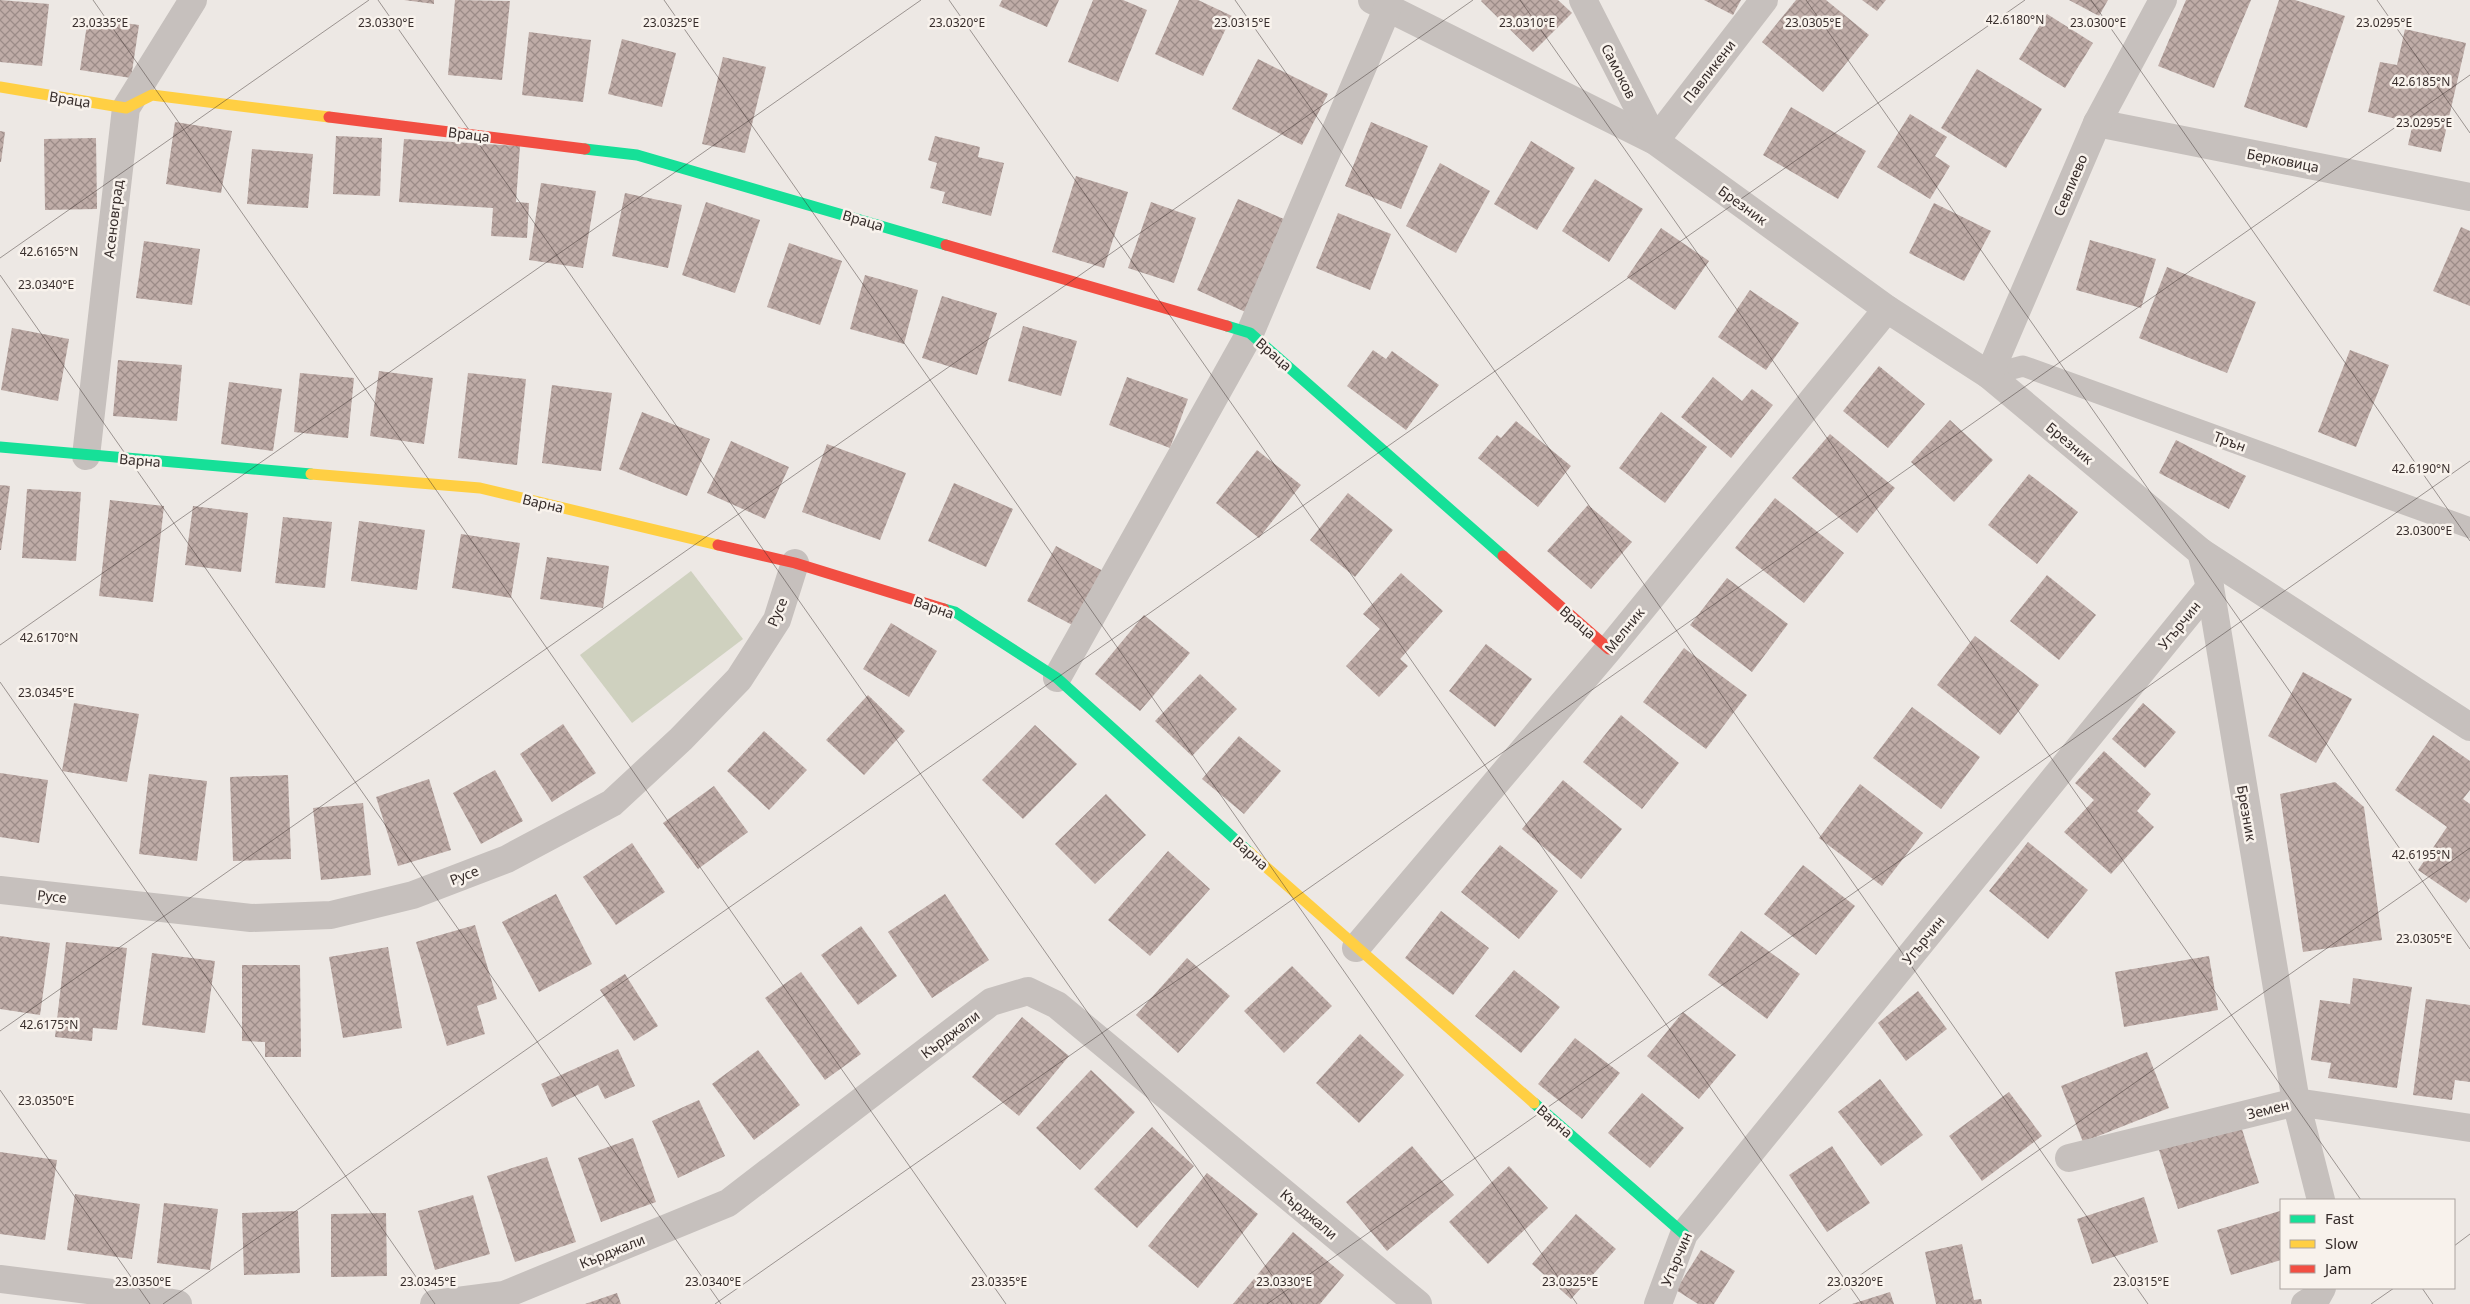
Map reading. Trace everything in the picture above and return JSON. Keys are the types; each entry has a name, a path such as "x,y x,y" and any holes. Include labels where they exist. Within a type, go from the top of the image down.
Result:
{"street":[{"name":"Асеновград","path":"86,456 126,108 193,0"},
{"name":"Самоков","path":"1583,0 1654,141"},
{"name":"Павликени","path":"1654,141 1764,0"},
{"name":"Севлиево","path":"1989,375 2097,123 2162,0"},
{"name":"Брезник","path":"1380,4 1654,141 1887,309 1989,375 2201,552 2210,587 2296,1102 2321,1199"},
{"path":"1057,678 1250,333 1380,4"},
{"name":"Враца","path":"0,87 126,108 152,95 637,155 1250,333 1609,649"},
{"name":"Берковица","path":"2097,123 2470,197"},
{"name":"Мелник","path":"1356,948 1609,649 1887,309"},
{"name":"Варна","path":"0,447 86,456 480,488 794,563 955,612 1057,678 1356,948 1684,1234"},
{"path":"2201,552 2470,727"},
{"name":"Русе","path":"0,890 251,918 331,915 413,895 507,859 612,803 681,738 743,672 777,620 794,563"},
{"name":"Угърчин","path":"1658,1304 1684,1234 2210,587"},
{"name":"Кърджали","path":"434,1304 504,1295 728,1203 991,1002 1028,991 1056,1005 1418,1304"},
{"name":"Земен","path":"2069,1158 2296,1102 2470,1128"},
{"path":"0,1279 128,1295 178,1304"},
{"path":"2305,1304 2317,1297 2321,1289"}],"lane":[{"name":"Трън","path":"1989,375 2023,366 2470,528"}],"green space":[{"path":"691,571 743,639 632,723 580,655"}],"building":[{"path":"0,0 49,4 42,66 0,62"},
{"path":"404,0 434,0 434,4"},
{"path":"455,0 510,1 502,80 448,75"},
{"path":"1002,0 1059,0 1047,27 999,6"},
{"path":"1093,0 1123,0 1147,10 1118,82 1068,62"},
{"path":"1179,0 1198,0 1232,16 1203,76 1155,54"},
{"path":"1482,0 1558,0 1572,13 1533,52"},
{"path":"1704,0 1741,0 1733,15"},
{"path":"1796,0 1826,0 1869,35 1823,92 1762,42"},
{"path":"1862,0 1886,0 1877,11"},
{"path":"2069,0 2108,0 2099,16"},
{"path":"2186,0 2251,0 2214,88 2158,66"},
{"path":"2279,0 2295,0 2345,16 2307,128 2244,107"},
{"path":"2047,14 2093,43 2065,88 2019,59"},
{"path":"88,18 139,25 131,78 80,70"},
{"path":"2405,29 2466,43 2441,152 2408,145 2413,123 2368,112 2380,62 2397,65"},
{"path":"529,32 591,40 583,102 522,95"},
{"path":"622,39 676,53 662,107 608,94"},
{"path":"723,57 766,67 745,153 702,144"},
{"path":"1258,59 1328,94 1302,145 1232,109"},
{"path":"1977,69 2042,109 2006,168 1941,128"},
{"path":"1791,107 1866,151 1838,199 1763,155"},
{"path":"1910,114 1947,137 1935,156 1950,166 1930,199 1877,167"},
{"path":"175,122 232,131 221,193 166,184"},
{"path":"1371,122 1428,146 1401,209 1345,186"},
{"path":"0,131 5,132 1,162 0,162"},
{"path":"336,136 382,138 380,196 333,194"},
{"path":"935,136 980,147 978,157 1004,163 991,216 942,203 945,192 930,188 937,163 928,160"},
{"path":"96,138 97,209 45,210 44,139"},
{"path":"404,139 520,146 516,202 529,203 527,238 491,236 493,208 399,202"},
{"path":"1531,141 1575,168 1537,230 1494,204"},
{"path":"252,149 313,154 308,208 247,204"},
{"path":"1440,163 1490,191 1456,253 1406,226"},
{"path":"1076,176 1128,192 1104,268 1052,252"},
{"path":"1595,179 1643,209 1609,262 1562,231"},
{"path":"541,183 596,191 583,268 529,260"},
{"path":"625,193 682,205 668,268 612,256"},
{"path":"1238,199 1293,223 1252,315 1197,290"},
{"path":"706,202 760,220 735,293 682,275"},
{"path":"1151,202 1196,218 1174,283 1128,268"},
{"path":"1934,203 1991,231 1964,281 1909,253"},
{"path":"1338,213 1391,234 1370,290 1316,268"},
{"path":"2461,227 2470,231 2470,306 2433,291"},
{"path":"1661,228 1709,261 1675,310 1627,277"},
{"path":"2090,240 2156,259 2141,308 2076,290"},
{"path":"144,241 200,249 192,305 136,298"},
{"path":"789,243 842,261 820,325 767,307"},
{"path":"2167,267 2256,302 2227,373 2139,338"},
{"path":"865,275 918,290 904,344 850,329"},
{"path":"1750,290 1799,323 1766,370 1718,337"},
{"path":"942,296 997,313 977,375 922,358"},
{"path":"1023,326 1077,341 1061,396 1008,381"},
{"path":"12,328 69,339 58,401 1,390"},
{"path":"1373,350 1386,359 1392,351 1439,385 1406,430 1347,386"},
{"path":"2350,350 2389,365 2356,447 2318,432"},
{"path":"118,360 182,365 177,421 113,416"},
{"path":"1879,366 1925,404 1888,448 1843,411"},
{"path":"379,371 433,378 424,444 370,436"},
{"path":"300,373 354,378 348,438 294,432"},
{"path":"468,373 526,379 517,465 458,458"},
{"path":"1127,377 1188,399 1170,448 1109,425"},
{"path":"1713,377 1742,401 1752,389 1773,405 1731,458 1681,417"},
{"path":"229,382 282,389 273,451 221,444"},
{"path":"552,385 612,393 601,471 542,463"},
{"path":"642,412 710,439 687,496 619,469"},
{"path":"1661,412 1707,447 1665,503 1619,468"},
{"path":"1950,420 1993,460 1954,502 1911,462"},
{"path":"1516,421 1571,466 1538,507 1478,458 1497,435 1501,438"},
{"path":"1830,434 1895,488 1857,533 1792,478"},
{"path":"2176,440 2246,476 2229,509 2159,473"},
{"path":"731,441 789,467 765,519 707,493"},
{"path":"827,444 906,473 880,540 802,512"},
{"path":"1257,450 1301,485 1259,538 1216,503"},
{"path":"2029,474 2078,512 2037,564 1988,525"},
{"path":"954,483 1013,509 986,567 928,541"},
{"path":"0,485 10,486 1,550 0,550"},
{"path":"27,489 81,492 76,561 22,558"},
{"path":"1348,493 1393,530 1355,577 1310,540"},
{"path":"1775,498 1844,553 1804,603 1735,548"},
{"path":"110,500 164,506 153,602 99,596"},
{"path":"1588,505 1632,542 1591,589 1547,551"},
{"path":"193,506 248,513 241,572 185,565"},
{"path":"283,517 332,522 325,588 275,583"},
{"path":"359,521 425,530 417,590 351,581"},
{"path":"461,534 520,543 511,598 452,588"},
{"path":"1056,546 1105,572 1076,627 1027,601"},
{"path":"547,557 609,566 603,608 540,599"},
{"path":"1401,573 1443,611 1400,659 1408,666 1379,697 1346,666 1380,629 1363,614"},
{"path":"2047,575 2096,615 2059,660 2010,621"},
{"path":"1727,578 1788,624 1752,672 1690,625"},
{"path":"1144,615 1190,653 1140,711 1095,674"},
{"path":"891,623 937,651 909,697 863,669"},
{"path":"1975,636 2039,685 2000,735 1937,685"},
{"path":"1486,644 1532,679 1495,727 1449,691"},
{"path":"1684,648 1747,695 1706,749 1643,702"},
{"path":"2303,672 2352,699 2316,763 2268,736"},
{"path":"1200,674 1237,709 1192,756 1155,721"},
{"path":"868,695 905,731 864,775 826,740"},
{"path":"74,703 139,714 127,782 62,771"},
{"path":"2143,703 2176,732 2145,768 2112,739"},
{"path":"1912,707 1980,757 1941,809 1873,758"},
{"path":"1621,715 1679,763 1642,809 1583,762"},
{"path":"563,724 596,773 552,802 520,754"},
{"path":"1035,725 1077,764 1023,819 982,780"},
{"path":"764,731 807,770 769,810 727,771"},
{"path":"2433,735 2470,761 2470,790 2463,799 2470,804 2470,898 2466,903 2418,870 2447,827 2395,790"},
{"path":"1239,736 1281,771 1244,814 1202,779"},
{"path":"2104,751 2151,794 2137,811 2154,827 2111,874 2064,832 2094,800 2075,783"},
{"path":"495,770 523,821 481,844 453,793"},
{"path":"0,773 48,780 39,843 0,837"},
{"path":"149,774 207,781 197,861 139,854"},
{"path":"288,775 291,859 233,861 230,777"},
{"path":"429,779 451,850 398,866 376,797"},
{"path":"1563,780 1622,829 1581,879 1522,829"},
{"path":"2335,782 2364,807 2382,940 2303,952 2280,794"},
{"path":"1860,784 1923,833 1882,886 1819,838"},
{"path":"714,786 748,832 698,869 663,823"},
{"path":"1106,794 1146,835 1095,884 1055,844"},
{"path":"363,803 371,875 321,880 313,808"},
{"path":"2028,842 2088,890 2048,939 1989,891"},
{"path":"632,843 665,892 616,925 583,877"},
{"path":"1500,845 1558,891 1519,939 1461,892"},
{"path":"1168,851 1210,889 1150,956 1108,920"},
{"path":"1803,865 1855,906 1816,955 1764,914"},
{"path":"556,894 592,964 539,992 502,922"},
{"path":"945,894 989,960 932,998 888,932"},
{"path":"1441,911 1489,948 1453,995 1405,958"},
{"path":"475,925 497,999 477,1006 485,1034 447,1046 416,942"},
{"path":"861,926 897,976 858,1005 821,955"},
{"path":"1741,931 1800,974 1767,1019 1708,975"},
{"path":"0,936 50,943 40,1015 0,1009"},
{"path":"66,942 127,948 117,1030 93,1028 92,1041 55,1037"},
{"path":"388,947 402,1028 343,1038 329,957"},
{"path":"152,953 215,961 205,1033 142,1025"},
{"path":"2209,956 2218,1010 2124,1027 2115,972"},
{"path":"1187,958 1230,996 1178,1053 1136,1015"},
{"path":"242,965 300,965 301,1057 265,1057 265,1042 242,1041"},
{"path":"1292,966 1332,1006 1284,1053 1244,1011"},
{"path":"1514,970 1560,1007 1521,1053 1475,1016"},
{"path":"801,972 861,1054 825,1080 765,998"},
{"path":"625,974 658,1026 634,1041 600,990"},
{"path":"2353,978 2412,987 2397,1088 2328,1078 2331,1063 2311,1060 2320,1000 2350,1004"},
{"path":"1918,991 1947,1029 1906,1061 1878,1023"},
{"path":"2426,999 2470,1005 2470,1082 2455,1080 2452,1100 2413,1095"},
{"path":"1683,1012 1736,1055 1699,1099 1647,1056"},
{"path":"1022,1017 1069,1056 1019,1116 972,1077"},
{"path":"1360,1034 1404,1075 1359,1123 1316,1083"},
{"path":"1575,1038 1620,1073 1582,1119 1538,1084"},
{"path":"618,1049 635,1086 605,1099 598,1085 552,1107 541,1084"},
{"path":"758,1050 800,1105 754,1140 712,1084"},
{"path":"2147,1052 2169,1108 2083,1142 2061,1086"},
{"path":"1091,1070 1135,1112 1080,1170 1036,1128"},
{"path":"1880,1079 1923,1135 1881,1166 1838,1112"},
{"path":"2009,1092 2042,1136 1982,1181 1949,1136"},
{"path":"1642,1093 1684,1128 1650,1168 1608,1133"},
{"path":"699,1100 725,1156 678,1178 652,1121"},
{"path":"2240,1123 2259,1183 2178,1209 2159,1150"},
{"path":"1152,1127 1194,1166 1137,1228 1094,1189"},
{"path":"633,1138 656,1202 601,1222 578,1158"},
{"path":"1412,1146 1454,1195 1387,1251 1346,1202"},
{"path":"1832,1146 1870,1203 1827,1232 1789,1175"},
{"path":"0,1152 57,1160 45,1240 0,1234"},
{"path":"547,1157 576,1242 515,1262 487,1176"},
{"path":"1509,1166 1548,1208 1488,1264 1449,1222"},
{"path":"1207,1173 1258,1214 1198,1288 1148,1246"},
{"path":"75,1194 140,1204 132,1259 67,1250"},
{"path":"473,1195 490,1254 435,1270 418,1211"},
{"path":"2144,1197 2158,1242 2092,1264 2077,1219"},
{"path":"164,1203 218,1209 210,1270 157,1263"},
{"path":"298,1211 300,1273 244,1275 242,1213"},
{"path":"2280,1211 2280,1260 2231,1275 2217,1230"},
{"path":"386,1213 387,1276 331,1277 331,1214"},
{"path":"1576,1214 1616,1249 1571,1299 1532,1264"},
{"path":"1293,1232 1344,1275 1320,1304 1233,1304"},
{"path":"1962,1244 1974,1300 1981,1299 1982,1304 1936,1304 1925,1252"},
{"path":"1701,1250 1735,1271 1714,1304 1698,1304 1676,1290"},
{"path":"1890,1292 1894,1304 1852,1304"},
{"path":"617,1293 621,1304 585,1304"}],"traffic: fast":[{"path":"585,149 637,155 946,245"},
{"path":"1227,326 1250,333 1503,556"},
{"path":"0,447 311,474"},
{"path":"944,609 955,612 1057,678 1249,852"},
{"path":"1534,1103 1684,1234"}],"traffic: slow":[{"path":"0,87 126,108 152,95 329,117"},
{"path":"311,474 480,488 718,545"},
{"path":"1249,852 1534,1103"}],"traffic: jam":[{"path":"329,117 585,149"},
{"path":"946,245 1227,326"},
{"path":"718,545 795,563 944,609"},
{"path":"1503,556 1609,649"}]}
